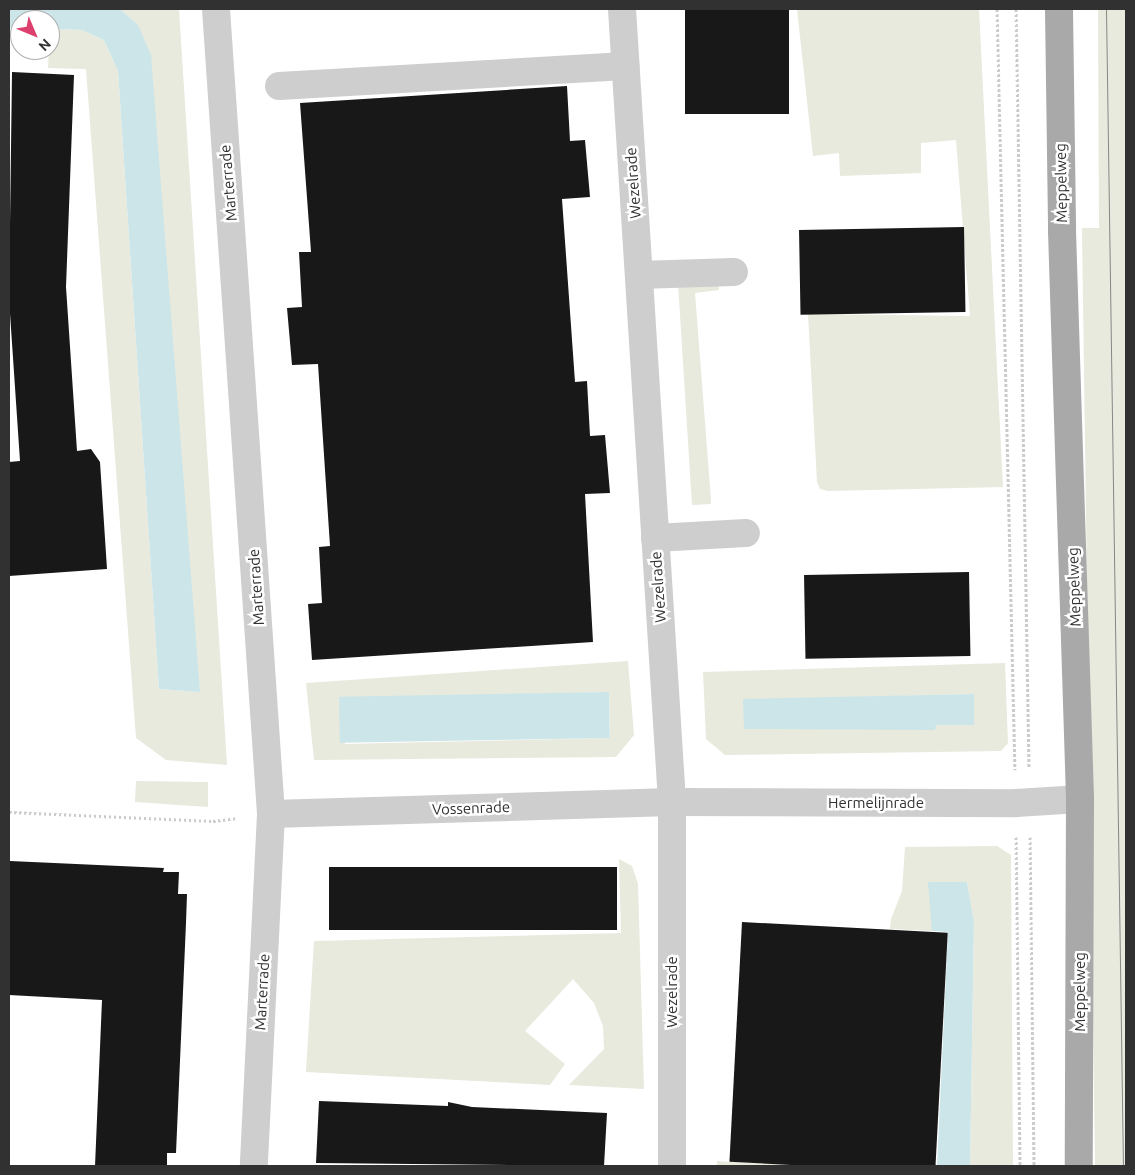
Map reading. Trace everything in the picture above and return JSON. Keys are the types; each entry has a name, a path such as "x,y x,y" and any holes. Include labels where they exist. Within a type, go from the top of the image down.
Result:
{"main road":[{"name":"Meppelweg","path":"1059,9 1062,231 1080,799 1079,1166"}],"street":[{"name":"Marterrade","path":"216,9 271,814 254,1166"},
{"name":"Wezelrade","path":"622,9 672,802 672,1166"},
{"path":"279,86 625,66"},
{"path":"639,275 734,272"},
{"path":"655,538 746,534"},
{"name":"Hermelijnrade","path":"672,802 1023,803 1080,799"},
{"name":"Vossenrade","path":"271,814 672,802"}],"path":[{"path":"997,9 1034,1166"},
{"path":"1016,9 1023,803 1020,1166"},
{"path":"9,812 213,821 271,814"}],"shaded area":[{"path":"120,9 179,9 227,765 166,760 136,738 86,69 48,68 48,60 60,60 60,29 82,30 104,40 118,71 159,689 200,692 138,25"},
{"path":"797,9 979,9 1003,487 828,491 820,489 817,482 808,314 970,316 956,140 921,143 921,173 840,176 839,153 813,156"},
{"path":"1098,9 1126,9 1126,1166 1095,1166 1082,228 1099,228"},
{"path":"718,280 719,290 695,293 711,504 692,505 678,283"},
{"path":"628,661 634,735 616,757 314,760 306,683","holes":["609,692 610,738 345,744 339,700"]},
{"path":"1005,663 1008,743 1001,751 725,755 706,739 703,672","holes":["974,694 974,725 935,725 743,700"]},
{"path":"136,781 208,782 208,807 135,802"},
{"path":"997,846 1011,855 1013,1166 970,1166 974,924 967,882 932,931 890,929 891,919 902,891 905,847"},
{"path":"619,859 632,866 638,884 644,1089 569,1085 604,1049 603,1026 594,1003 573,979 525,1031 565,1064 550,1085 306,1072 314,941 621,933"},
{"path":"717,1161 731,1162 834,1166 717,1166"}],"water":[{"path":"9,9 120,9 138,25 151,55 200,692 159,689 118,71 104,40 82,30 60,29 60,10 10,10 9,28"},
{"path":"609,692 610,738 340,743 339,697"},
{"path":"974,694 974,725 936,725 935,730 744,729 743,699"},
{"path":"928,882 967,882 974,923 970,1166 937,1166 948,932 932,931"}],"building":[{"path":"685,9 789,9 789,114 685,114"},
{"path":"12,72 74,75 66,287 77,451 91,449 100,462 107,569 9,576 9,462 20,461 9,299"},
{"path":"567,86 570,141 585,140 590,197 562,199 575,382 587,381 590,436 605,435 610,493 585,494 593,642 312,660 308,604 322,603 319,547 330,546 318,364 292,365 287,308 302,307 299,252 311,252 300,103"},
{"path":"964,227 965,312 801,315 799,230"},
{"path":"969,572 970,656 805,659 804,575"},
{"path":"10,861 164,868 163,872 179,872 178,894 187,894 186,923 176,1153 167,1153 167,1166 95,1166 102,1000 9,995"},
{"path":"329,867 617,867 617,930 329,930"},
{"path":"742,922 948,933 935,1166 812,1166 729,1162"},
{"path":"319,1101 448,1106 448,1102 472,1107 607,1113 604,1166 316,1163"}],"tram line":[{"path":"1106,9 1123,1166"},
{"path":"1126,9 1126,155"}]}
